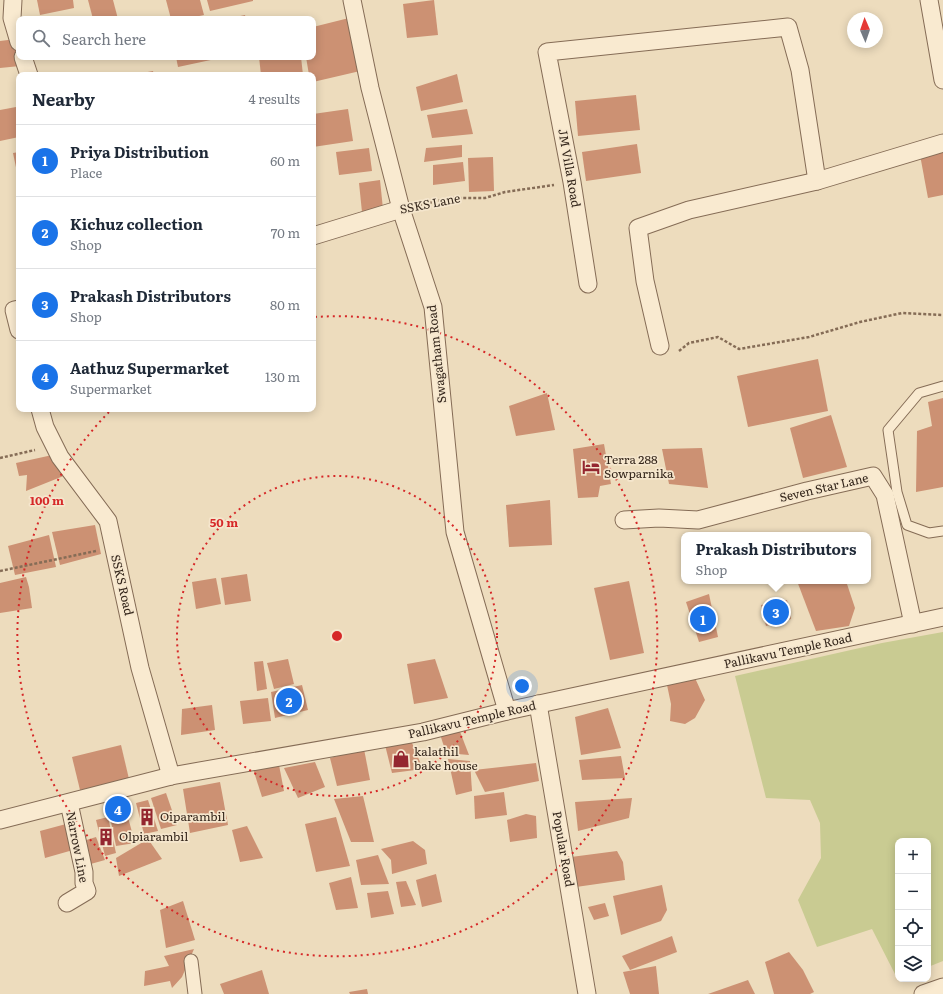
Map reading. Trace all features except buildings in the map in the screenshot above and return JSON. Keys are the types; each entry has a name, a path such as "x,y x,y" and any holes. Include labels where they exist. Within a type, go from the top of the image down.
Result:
{"street":[{"path":"13,0 12,18 16,32"},
{"name":"Swagatham Road","path":"352,0 370,88 401,209 433,307 455,532 507,711"},
{"path":"929,0 943,80"},
{"name":"JM Villa Road","path":"588,284 572,182 547,52 788,26 800,70 817,181"},
{"path":"24,60 28,72"},
{"path":"660,346 645,281 638,228 689,210 817,181 943,143"},
{"name":"SSKS Lane","path":"316,235 401,209"},
{"name":"SSKS Road","path":"41,412 44,427 60,456 108,522 140,668 171,776"},
{"name":"Seven Star Lane","path":"624,520 659,518 698,520 807,491 873,476 886,495 913,624"},
{"name":"Pallikavu Temple Road","path":"0,820 171,776 423,732 538,704 943,617"},
{"name":"Popular Road","path":"538,704 587,994"},
{"name":"Narrow Line","path":"67,903 87,891 84,883 84,872 68,803"},
{"path":"191,961 196,994"},
{"path":"923,994 943,987"}],"lane":[{"path":"943,386 919,392 888,430 897,492 907,525 929,533 943,531"}],"path":[{"name":"SSKS Lane","path":"401,209 451,198 485,198 506,192 572,182"},
{"path":"678,351 690,343 718,337 739,349 809,337 860,322 902,313 943,315"},
{"path":"0,458 34,450 52,442"},
{"path":"0,571 114,548"}],"green space":[{"path":"943,632 943,961 931,966 931,838 895,838 895,974 872,929 817,947 798,900 821,858 820,823 810,800 766,798 735,676 882,643"}],"place":[{"name":"Terra 288 Sowparnika","path":"591,467"},
{"name":"Prakash Distributors","path":"776,612"},
{"name":"Priya Distribution","path":"703,619"},
{"name":"Kichuz collection","path":"289,701"},
{"name":"kalathil bake house","path":"401,759"},
{"name":"Aathuz Supermarket","path":"118,809"},
{"name":"Oiparambil","path":"147,817"},
{"name":"Olpiarambil","path":"106,837"}]}
